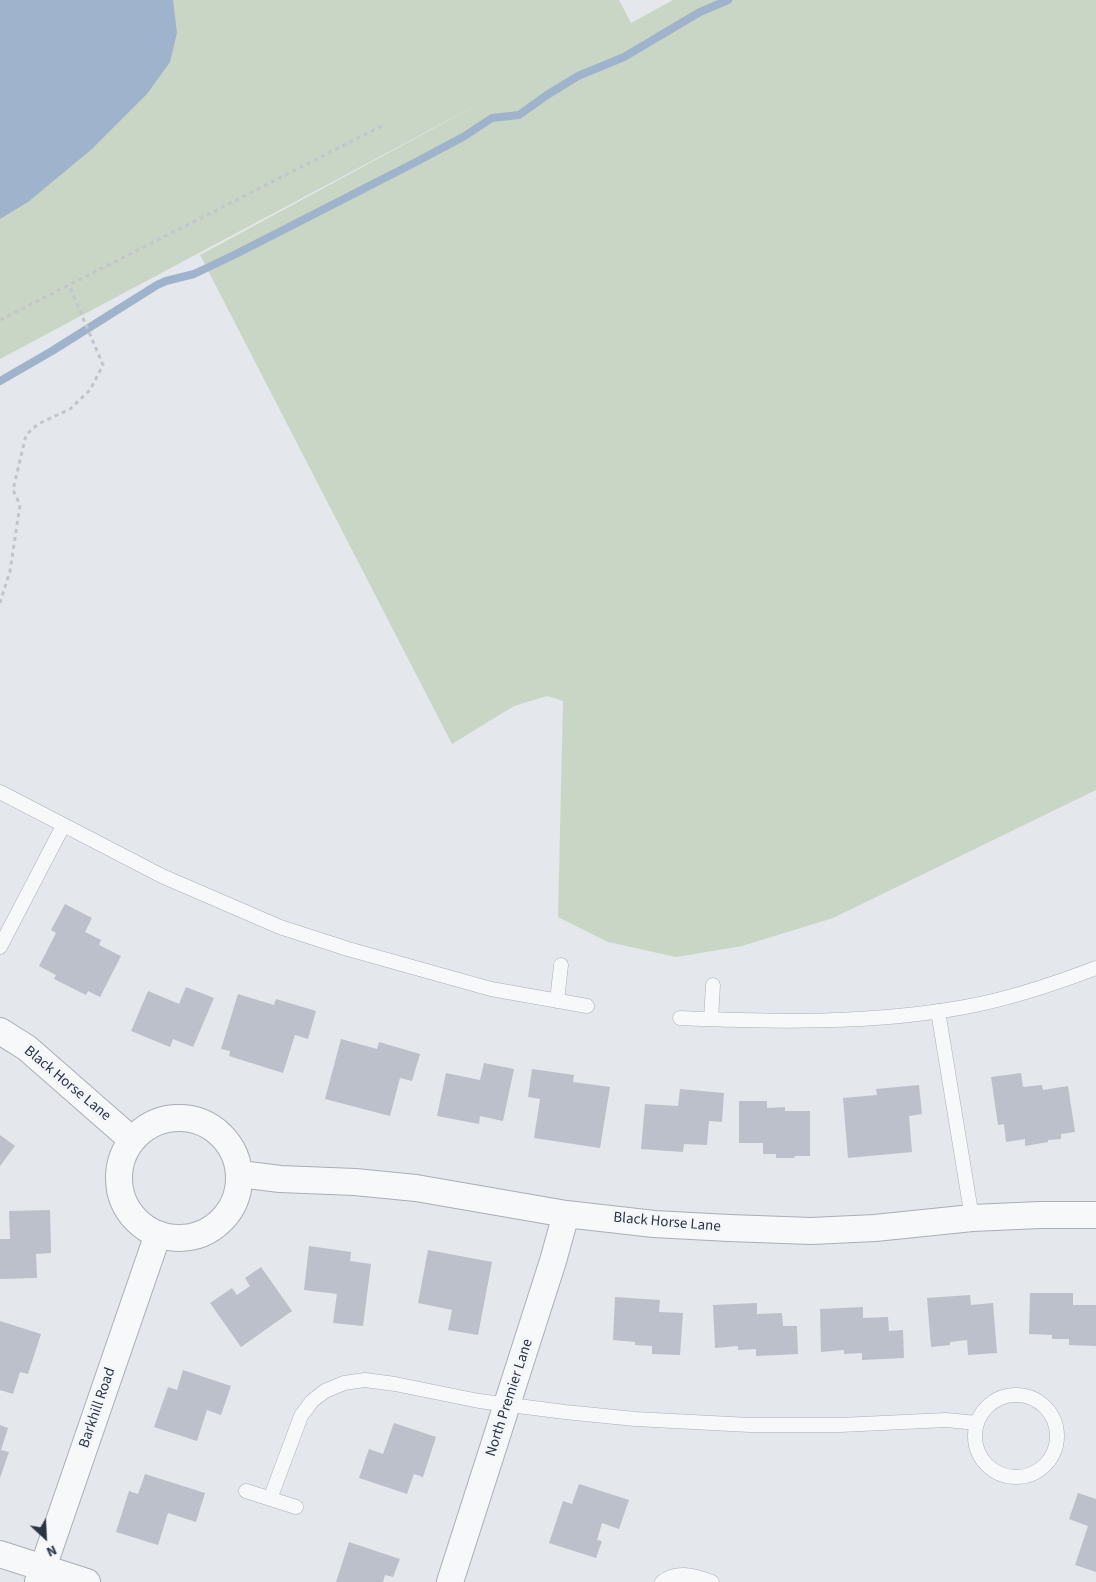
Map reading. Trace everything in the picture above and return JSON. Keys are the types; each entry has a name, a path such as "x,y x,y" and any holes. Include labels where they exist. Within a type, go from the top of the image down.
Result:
{"street":[{"name":"Black Horse Lane","path":"0,1031 27,1048 132,1140"},
{"path":"170,1118 192,1119 206,1123 223,1136 232,1147 240,1174 235,1202 222,1221 200,1235 188,1238 174,1238 158,1234 138,1222 128,1210 121,1194 119,1180 120,1166 132,1140 154,1123 170,1118"},
{"name":"Black Horse Lane","path":"240,1174 280,1179 355,1182 416,1188 566,1214 654,1224 729,1228 811,1231 875,1228 972,1218 1096,1215"},
{"name":"North Premier Lane","path":"450,1582 554,1261 566,1214"},
{"name":"Barkhill Road","path":"41,1575 158,1234"},
{"path":"0,1554 41,1575 87,1582"}],"lane":[{"path":"0,792 162,876 280,927 414,969 491,990 587,1006"},
{"path":"0,947 64,826"},
{"path":"557,1001 562,965"},
{"path":"680,1018 782,1021 843,1020 938,1011 1010,996 1096,968"},
{"path":"711,1019 713,986"},
{"path":"938,1011 972,1218"},
{"path":"270,1499 301,1416 312,1401 325,1391 344,1383 365,1380 395,1384 479,1401 626,1418 750,1425 840,1425 946,1420 977,1423"},
{"path":"1020,1394 1031,1397 1043,1404 1054,1418 1057,1430 1057,1445 1048,1462 1034,1473 1024,1476 1008,1476 999,1473 983,1460 976,1444 977,1423 988,1406 997,1400 1020,1394"},
{"path":"246,1491 296,1507"},
{"path":"662,1582 667,1578 680,1575 694,1576 712,1582"}],"path":[{"path":"0,320 384,125"},
{"path":"0,603 10,571 20,506 13,490 26,435 38,424 70,409 90,390 103,366 69,285"}],"green space":[{"path":"0,0 619,0 631,23 673,0 1096,0 1096,790 833,918 742,946 676,957 608,942 558,917 563,701 547,696 514,706 452,744 200,255 488,99 0,359"}],"water":[{"path":"0,0 173,0 177,33 170,62 147,94 92,149 28,202 0,219"}],"building":[{"path":"65,904 92,918 85,932 101,940 99,945 121,956 100,997 88,991 86,995 54,979 56,975 39,966 56,933 51,930"},
{"path":"186,987 214,998 193,1047 173,1039 170,1047 131,1031 148,991 179,1004"},
{"path":"238,994 274,1005 276,999 316,1011 308,1039 295,1035 283,1073 229,1056 230,1051 221,1049"},
{"path":"341,1039 377,1049 379,1042 420,1054 412,1081 400,1078 390,1116 325,1099"},
{"path":"484,1063 514,1069 503,1121 480,1116 479,1124 437,1116 446,1073 480,1080"},
{"path":"532,1069 574,1075 573,1082 610,1087 600,1148 534,1138 540,1099 528,1097"},
{"path":"1021,1073 1023,1087 1042,1085 1043,1090 1068,1086 1075,1132 1061,1134 1061,1139 1025,1146 1025,1139 1006,1142 1004,1124 998,1125 991,1077"},
{"path":"919,1085 922,1114 909,1116 912,1152 848,1158 843,1098 877,1095 876,1089"},
{"path":"680,1089 724,1093 722,1122 709,1121 707,1145 684,1144 683,1152 641,1149 645,1104 678,1106"},
{"path":"739,1101 767,1101 767,1108 785,1107 785,1111 810,1111 810,1156 776,1158 776,1154 763,1154 763,1143 739,1143"},
{"path":"0,1135 15,1146 0,1166"},
{"path":"50,1210 51,1253 36,1254 37,1278 0,1279 0,1239 10,1239 9,1211"},
{"path":"309,1246 351,1252 350,1261 371,1264 363,1326 333,1323 337,1294 304,1290"},
{"path":"428,1250 492,1262 478,1335 448,1330 452,1310 418,1303"},
{"path":"261,1267 292,1311 241,1347 210,1303 232,1288 237,1295 250,1286 245,1278"},
{"path":"1030,1293 1073,1293 1073,1305 1096,1305 1096,1346 1069,1345 1069,1339 1052,1339 1052,1335 1029,1334"},
{"path":"970,1295 971,1305 993,1303 997,1353 968,1355 967,1340 950,1342 950,1345 931,1347 927,1298"},
{"path":"615,1297 660,1300 659,1312 683,1313 680,1355 652,1354 652,1346 635,1345 635,1342 613,1340"},
{"path":"757,1303 757,1314 782,1313 783,1326 797,1326 798,1354 756,1356 756,1349 738,1350 738,1346 715,1348 713,1305"},
{"path":"863,1307 863,1318 888,1317 889,1331 903,1330 904,1358 862,1360 862,1353 844,1354 844,1350 821,1352 820,1309"},
{"path":"0,1321 41,1334 28,1374 20,1372 13,1394 0,1390"},
{"path":"183,1370 231,1386 221,1415 207,1410 197,1441 154,1427 168,1387 177,1390"},
{"path":"394,1423 436,1437 423,1477 414,1474 407,1494 359,1478 369,1449 383,1454"},
{"path":"0,1425 8,1428 1,1450 9,1452 0,1478"},
{"path":"145,1474 205,1493 196,1522 168,1513 158,1545 116,1532 129,1491 138,1494"},
{"path":"579,1484 629,1500 619,1529 602,1523 597,1540 602,1541 596,1558 549,1543 563,1501 572,1504"},
{"path":"1078,1493 1096,1499 1096,1572 1075,1565 1088,1526 1069,1519"},
{"path":"349,1542 400,1559 393,1577 385,1575 383,1582 336,1582"}],"waterway":[{"path":"0,381 52,351 157,285 194,274 236,254 416,162 463,137 492,118 519,115 578,76 624,57 700,12 728,0"}]}
